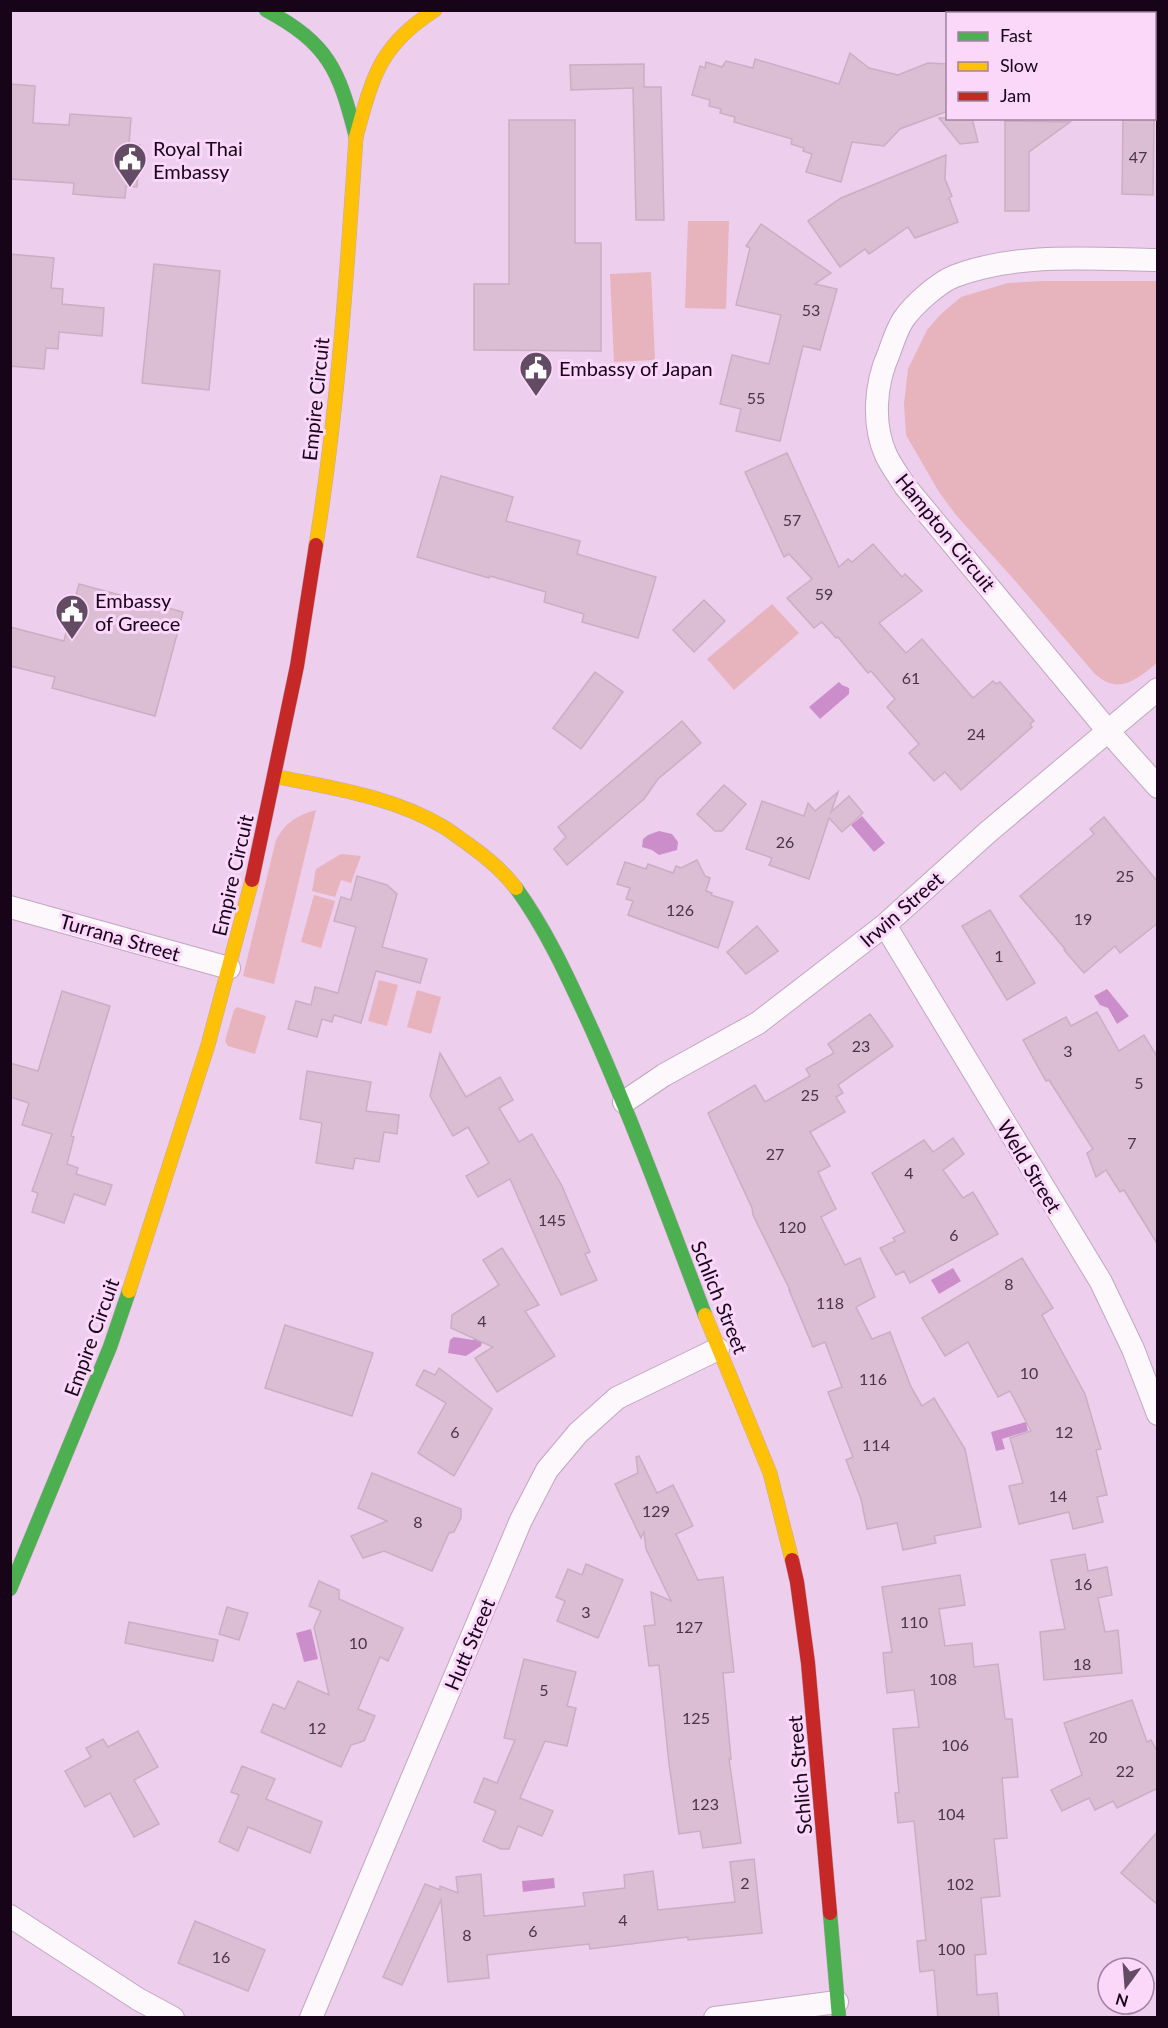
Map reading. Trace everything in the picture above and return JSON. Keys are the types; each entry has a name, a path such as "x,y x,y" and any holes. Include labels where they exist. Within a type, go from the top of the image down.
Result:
{"main road":[{"path":"266,10 296,27 324,52 345,96 356,137"},
{"path":"356,137 375,74 385,54 407,29 435,10"},
{"name":"Empire Circuit","path":"10,1589 110,1347 191,1103 257,861 297,666 325,486 347,276 356,137"},
{"name":"Schlich Street","path":"274,776 368,796 409,810 442,826 479,852 510,879 535,914 570,982 624,1102 718,1348 770,1473 797,1582 808,1663 838,2010"}],"street":[{"name":"Hampton Circuit","path":"1158,260 1034,259 1004,263 953,276 924,297 903,320 886,358 878,386 880,433 886,454 905,486 1108,731 1158,787"},
{"name":"Irwin Street","path":"624,1102 664,1076 758,1023 885,925 988,832 1158,688"},
{"name":"Turrana Street","path":"10,907 229,968"},
{"name":"Weld Street","path":"885,925 1101,1281 1133,1349 1158,1414"},
{"name":"Hutt Street","path":"311,2018 521,1520 547,1470 578,1433 617,1398 718,1348"},
{"path":"10,1916 138,1999 173,2018"},
{"path":"715,2018 838,2010"}],"shaded area":[{"path":"688,221 729,221 726,309 685,308"},
{"path":"651,272 655,360 614,362 610,274"},
{"path":"1157,281 1157,663 1127,683 1111,684 1094,673 956,515 939,492 906,435 904,404 908,369 927,330 940,315 961,297 1008,283"},
{"path":"772,604 799,633 734,690 707,659"},
{"path":"839,682 849,688 849,694 820,719 809,707"},
{"path":"316,810 274,984 243,976 276,840 292,820"},
{"path":"862,816 885,843 874,852 851,825"},
{"path":"659,831 672,834 678,842 677,850 659,855 642,847 643,839"},
{"path":"341,854 361,856 351,883 341,880 335,897 312,891 316,869"},
{"path":"314,895 335,901 321,948 301,942"},
{"path":"379,980 398,985 387,1026 368,1021"},
{"path":"1107,989 1129,1016 1117,1024 1108,1008 1100,1005 1094,996"},
{"path":"417,990 441,997 431,1034 407,1027"},
{"path":"237,1007 266,1016 255,1054 228,1046 225,1041 234,1010"},
{"path":"953,1268 961,1281 939,1294 931,1280"},
{"path":"478,1336 482,1342 481,1346 466,1356 448,1353 450,1340 454,1337 473,1340"},
{"path":"1026,1422 1028,1431 1002,1439 1005,1449 996,1451 991,1432"},
{"path":"311,1629 318,1659 304,1662 296,1633"},
{"path":"554,1878 555,1888 523,1892 522,1881"}],"building":[{"path":"850,53 869,68 898,75 928,63 946,64 946,112 900,129 884,146 852,142 841,182 806,172 812,154 803,151 804,148 791,144 792,139 734,122 735,117 720,113 721,109 709,106 710,100 692,95 700,66 705,68 706,62 722,67 726,61 753,68 755,59 839,84"},
{"path":"644,64 644,87 661,87 664,220 636,220 633,88 571,90 570,65"},
{"path":"10,84 35,86 33,123 69,125 70,114 131,118 129,144 140,145 137,187 126,186 125,198 106,197 73,194 74,183 10,179"},
{"path":"939,118 972,120 978,142 960,144"},
{"path":"509,120 575,120 575,243 601,243 601,351 474,350 474,284 509,284"},
{"path":"1123,120 1154,120 1153,195 1122,194"},
{"path":"1005,121 1070,122 1029,152 1029,211 1005,211"},
{"path":"946,155 945,179 958,222 915,238 908,227 869,254 865,249 840,267 808,221 841,198"},
{"path":"761,224 831,273 815,284 837,289 820,350 803,346 780,441 736,431 741,409 720,404 732,355 769,364 781,315 736,305 750,248 746,246"},
{"path":"10,254 54,258 51,288 63,289 62,304 104,308 102,336 59,332 58,349 46,348 44,369 10,366"},
{"path":"154,264 220,271 209,390 142,383"},
{"path":"787,453 839,567 848,559 852,562 873,544 902,577 905,574 922,591 879,623 906,653 922,639 973,698 993,681 996,684 1000,682 1034,721 1030,724 1032,727 961,790 945,772 934,781 909,753 919,744 887,707 895,699 871,671 868,673 838,637 836,638 822,622 814,628 787,598 812,579 789,554 784,557 745,472"},
{"path":"441,476 513,497 506,521 580,541 577,554 656,577 638,638 582,622 584,614 544,602 546,592 417,557"},
{"path":"79,584 183,612 155,716 52,688 55,677 10,666 10,627 64,641"},
{"path":"704,600 725,621 694,652 673,630"},
{"path":"595,672 623,692 581,749 553,728"},
{"path":"682,721 701,743 658,779 644,799 567,865 554,849 566,837 558,827"},
{"path":"724,785 746,804 722,831 715,831 697,814"},
{"path":"838,792 831,812 849,796 863,813 842,832 829,818 809,879 769,865 772,858 746,849 762,801 804,816 808,803 815,811"},
{"path":"1104,817 1158,882 1158,923 1120,953 1115,946 1084,973 1020,896 1094,834 1090,829"},
{"path":"697,860 705,876 710,878 706,891 712,893 711,895 733,902 718,948 628,915 633,901 626,899 630,888 617,884 625,862 646,869 648,864 673,873 676,866 681,868"},
{"path":"357,876 387,885 397,894 382,947 427,959 420,983 376,971 361,1023 334,1015 332,1022 322,1019 317,1037 288,1029 296,1001 311,1005 315,987 338,993 356,927 334,921 341,897 351,900"},
{"path":"990,910 1035,983 1007,1000 962,926"},
{"path":"757,926 778,951 746,974 727,952"},
{"path":"62,991 110,1006 71,1136 74,1137 67,1164 78,1168 76,1174 112,1185 105,1205 74,1194 64,1223 32,1212 38,1193 32,1191 52,1134 22,1125 29,1103 10,1097 10,1063 38,1071"},
{"path":"1097,1012 1119,1051 1144,1035 1158,1058 1158,1245 1124,1190 1120,1192 1106,1170 1096,1177 1087,1153 1093,1149 1049,1080 1046,1081 1023,1040 1066,1017 1071,1026"},
{"path":"870,1014 893,1046 838,1085 843,1093 836,1097 845,1112 810,1132 830,1166 818,1172 836,1209 821,1217 845,1265 860,1258 875,1297 856,1307 872,1339 890,1332 911,1387 922,1406 934,1398 965,1449 981,1527 934,1536 936,1543 903,1550 897,1523 867,1529 861,1499 846,1460 853,1457 828,1392 842,1387 825,1342 813,1347 790,1290 753,1215 752,1208 708,1113 755,1085 765,1102 810,1076 806,1069 834,1053 828,1044"},
{"path":"440,1053 466,1097 500,1077 513,1100 499,1108 519,1142 532,1134 562,1186 590,1252 585,1254 597,1280 561,1295 510,1179 478,1197 466,1176 489,1163 468,1127 453,1136 430,1096"},
{"path":"307,1071 371,1082 366,1111 399,1115 397,1134 384,1132 379,1162 355,1158 353,1169 316,1163 322,1123 300,1119"},
{"path":"953,1138 964,1154 943,1170 963,1198 973,1192 998,1234 910,1283 904,1271 896,1275 880,1248 895,1241 893,1238 905,1232 872,1173 924,1140 933,1152"},
{"path":"502,1248 539,1305 525,1311 555,1356 497,1392 475,1358 493,1347 451,1328 452,1315 499,1285 483,1260"},
{"path":"1022,1258 1053,1308 1042,1315 1085,1394 1101,1449 1096,1450 1107,1495 1097,1497 1103,1522 1073,1529 1069,1512 1019,1524 1009,1486 1023,1483 1010,1438 1031,1431 1010,1391 998,1397 968,1342 945,1356 922,1318"},
{"path":"285,1325 373,1353 352,1416 265,1388"},
{"path":"439,1368 492,1409 454,1476 418,1453 446,1403 416,1385 424,1370 435,1375"},
{"path":"639,1456 657,1493 673,1485 693,1526 676,1534 698,1580 723,1577 734,1672 723,1673 731,1759 729,1759 741,1843 703,1848 700,1831 679,1834 659,1665 649,1666 644,1626 655,1625 651,1592 671,1601 646,1549 644,1532 641,1538 615,1484 638,1473 636,1457"},
{"path":"372,1473 461,1509 461,1518 454,1532 449,1533 432,1571 384,1551 363,1558 351,1536 387,1521 358,1508"},
{"path":"1085,1554 1088,1571 1107,1567 1112,1595 1098,1598 1105,1632 1118,1630 1122,1673 1044,1680 1040,1632 1065,1629 1051,1560"},
{"path":"586,1564 623,1580 598,1638 557,1621 565,1601 556,1597 568,1569 582,1575"},
{"path":"960,1575 965,1605 939,1609 945,1646 972,1643 974,1667 998,1664 1005,1719 1012,1719 1018,1777 1002,1778 1007,1838 994,1839 1000,1896 981,1898 986,1954 975,1955 977,1995 997,1993 999,2018 938,2018 934,1970 920,1972 917,1941 926,1940 914,1821 898,1823 895,1793 899,1793 893,1729 919,1727 914,1690 887,1693 883,1653 892,1652 882,1587"},
{"path":"319,1581 339,1590 339,1599 403,1628 388,1661 380,1657 358,1709 375,1716 364,1741 351,1745 341,1767 261,1732 273,1704 285,1709 298,1681 329,1695 314,1627 321,1611 309,1606"},
{"path":"227,1607 248,1613 239,1640 219,1634"},
{"path":"129,1622 218,1640 213,1661 125,1643"},
{"path":"524,1659 576,1672 567,1706 576,1708 567,1746 545,1741 520,1798 553,1811 542,1836 518,1826 509,1849 501,1849 483,1841 496,1811 474,1802 484,1778 497,1783 515,1740 504,1738"},
{"path":"1132,1700 1147,1742 1151,1740 1158,1753 1158,1788 1117,1808 1113,1801 1095,1810 1089,1798 1062,1811 1051,1790 1082,1775 1064,1723"},
{"path":"138,1731 158,1767 134,1780 159,1824 134,1837 110,1793 85,1807 65,1771 91,1757 86,1748 103,1739 108,1747"},
{"path":"242,1766 275,1779 266,1799 322,1822 310,1853 248,1827 238,1851 219,1842 239,1795 231,1792"},
{"path":"1158,1831 1158,1905 1121,1873"},
{"path":"754,1859 762,1933 688,1940 688,1937 590,1949 589,1944 487,1955 489,1978 448,1982 441,1900 402,1985 383,1977 425,1884 440,1890 440,1886 458,1893 456,1877 481,1874 484,1916 585,1906 583,1893 625,1888 624,1875 653,1871 658,1910 735,1902 730,1862"},
{"path":"195,1921 265,1950 248,1991 178,1963"}],"traffic: fast":[{"path":"266,10 304,35 318,47 328,61 344,94 356,137"},
{"path":"516,888 548,940 593,1032 637,1137 705,1315"},
{"path":"10,1589 110,1347 129,1291"},
{"path":"830,1913 839,2018"}],"traffic: slow":[{"path":"356,137 368,96 381,64 401,36 435,10"},
{"path":"316,545 336,392 356,137"},
{"path":"274,776 360,794 422,816 445,828 481,854 516,888"},
{"path":"129,1291 208,1045 252,880"},
{"path":"705,1315 770,1473 792,1560"}],"traffic: jam":[{"path":"252,880 297,666 316,545"},
{"path":"792,1560 808,1663 830,1913"}],"place":[{"name":"Royal Thai Embassy","path":"130,188"},
{"name":"Embassy of Japan","path":"536,397"},
{"name":"Embassy of Greece","path":"72,640"}]}
